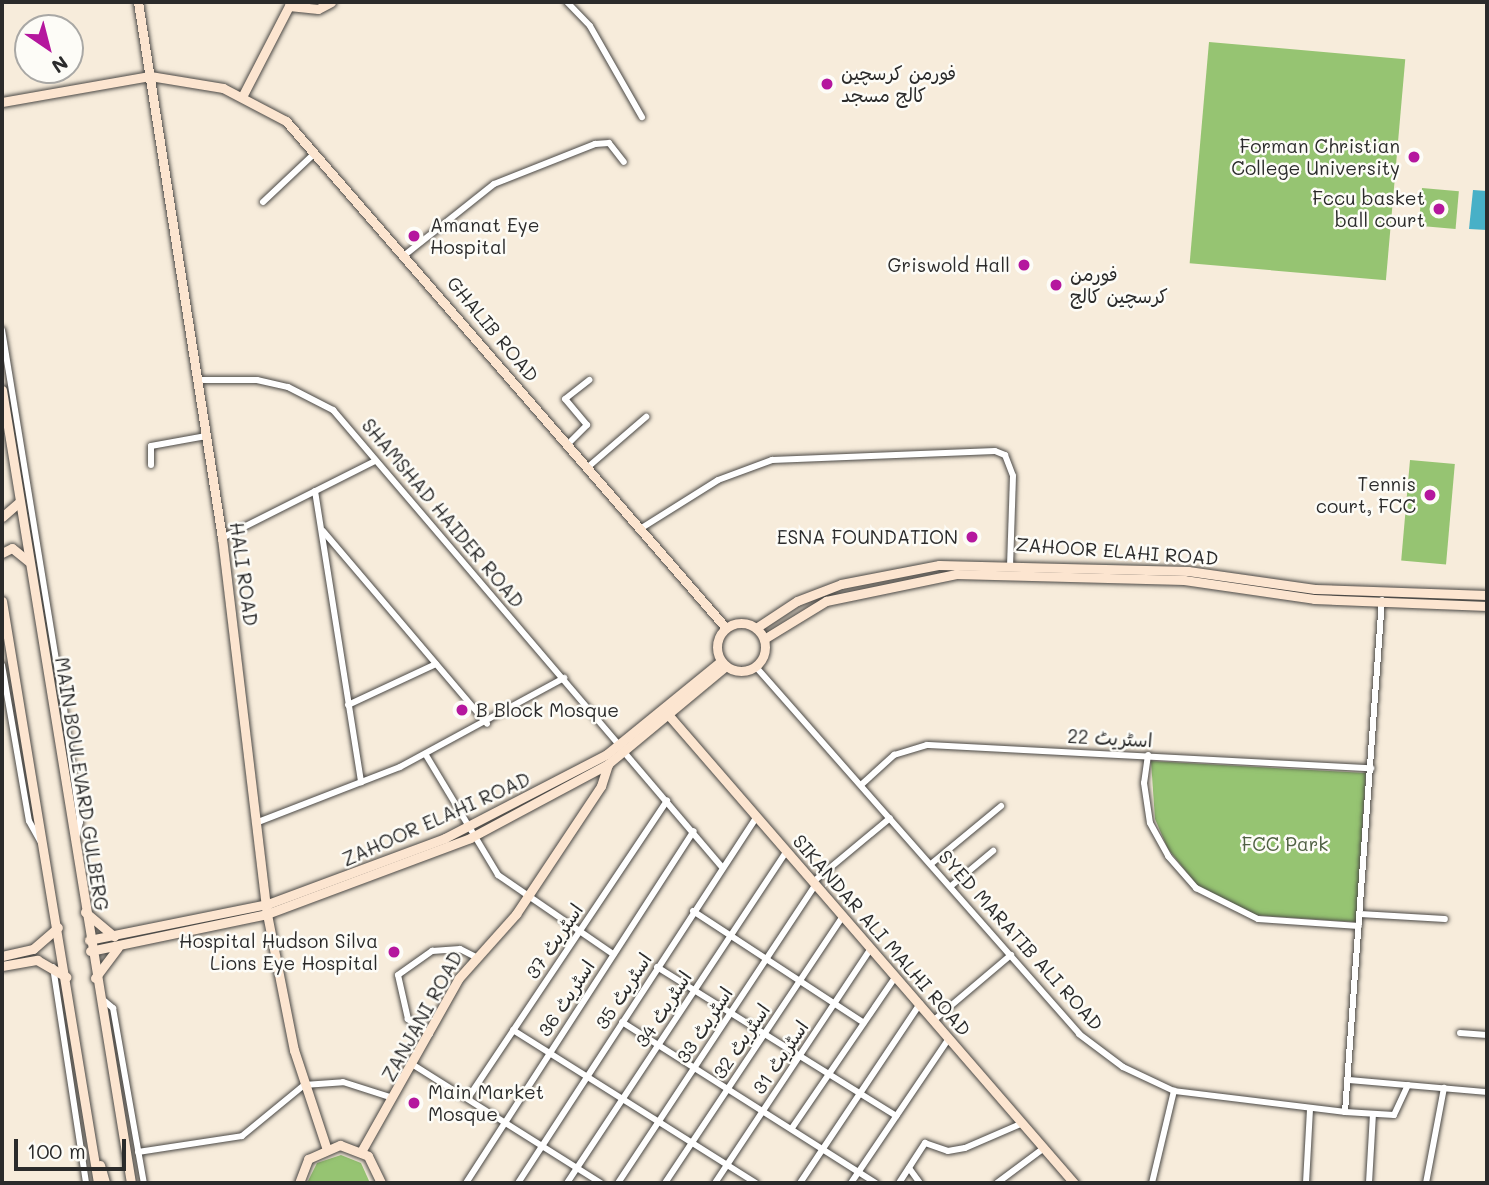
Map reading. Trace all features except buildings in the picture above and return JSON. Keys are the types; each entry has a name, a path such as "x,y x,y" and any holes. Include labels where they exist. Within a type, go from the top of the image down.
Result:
{"main road":[{"name":"HALI ROAD","path":"138,2 222,538 267,909 303,1085 326,1147"},
{"path":"243,96 289,4 318,9 331,2"},
{"name":"GHALIB ROAD","path":"2,102 149,76 203,82 243,96 286,121 317,152 406,254 726,628"},
{"name":"MAIN BOULEVARD GULBERG","path":"2,390 94,980 128,1166 128,1183"},
{"path":"2,517 19,502"},
{"path":"2,553 12,548 29,563"},
{"name":"ZAHOOR ELAHI ROAD","path":"756,628 797,601 841,584 939,565 1010,562 1188,571 1382,599 1487,595"},
{"name":"ZAHOOR ELAHI ROAD","path":"764,639 791,617 848,594 956,574 1010,573 1184,580 1487,606"},
{"path":"2,601 42,845 67,976 98,1183"},
{"path":"741,623 756,628 764,639 756,667 741,671 724,664 717,647 726,628 741,623"},
{"name":"ZAHOOR ELAHI ROAD","path":"90,951 119,947 267,909 468,833 608,764 622,749 724,664"},
{"name":"SIKANDAR ALI MALHI ROAD","path":"666,713 1074,1183"},
{"name":"ZAHOOR ELAHI ROAD","path":"468,833 622,749"},
{"name":"ZANJANI ROAD","path":"362,1150 396,1099 474,956 527,897 607,776 608,764"},
{"name":"ZAHOOR ELAHI ROAD","path":"89,940 267,909"},
{"path":"84,910 114,936"},
{"path":"2,956 33,949 58,927"},
{"path":"94,980 119,947"},
{"path":"2,966 37,960 53,966 67,976"},
{"path":"88,1120 105,1183"},
{"path":"299,1183 308,1159 326,1147 362,1150 381,1183"}],"street":[{"path":"567,2 590,26 642,117"},
{"path":"406,254 494,184 594,144 610,143 624,162"},
{"path":"263,202 317,152"},
{"path":"2,330 72,762 80,834 73,844"},
{"name":"SHAMSHAD HAIDER ROAD","path":"197,380 257,380 317,399 375,461 564,678 722,867"},
{"path":"568,444 587,425 565,399 589,380"},
{"path":"588,467 646,417"},
{"path":"151,465 151,446 206,436"},
{"path":"640,528 718,481 772,460 971,449 995,451 1010,463 1010,573"},
{"path":"222,538 375,461"},
{"path":"315,491 361,782"},
{"path":"321,528 487,724"},
{"path":"1345,1112 1382,599"},
{"path":"348,705 436,664"},
{"path":"2,665 5,701 29,821 42,845"},
{"name":"SYED MARATIB ALI ROAD","path":"756,667 1079,1034 1123,1067 1174,1091 1373,1114"},
{"path":"258,822 426,755 487,724 564,678"},
{"name":"اسٹریٹ 22","path":"861,785 894,755 926,745 1371,768"},
{"path":"426,755 468,833 498,875 613,954"},
{"path":"1148,755 1144,783 1150,823 1168,856 1196,888 1258,919 1359,926"},
{"name":"اسٹریٹ 37","path":"468,1098 667,801"},
{"path":"932,864 1001,806"},
{"name":"اسٹریٹ 35","path":"518,1183 756,818"},
{"name":"اسٹریٹ 33","path":"618,1183 814,883 890,818"},
{"name":"اسٹریٹ 36","path":"466,1183 694,831"},
{"name":"اسٹریٹ 34","path":"567,1183 786,852"},
{"path":"951,886 993,852"},
{"path":"693,911 864,1023"},
{"path":"1360,914 1445,919"},
{"name":"اسٹریٹ 32","path":"665,1183 843,916"},
{"path":"430,1034 408,1019 398,975 432,951 460,948 474,956"},
{"name":"اسٹریٹ 31","path":"715,1183 871,948"},
{"path":"934,1020 1011,955"},
{"path":"53,966 86,1183"},
{"path":"657,967 896,1116"},
{"path":"792,1128 896,976"},
{"path":"97,995 113,1008 144,1183"},
{"path":"800,1183 920,1004"},
{"path":"622,1022 876,1183"},
{"path":"513,1030 756,1183"},
{"path":"1460,1032 1487,1035"},
{"path":"851,1183 949,1038"},
{"path":"415,1066 601,1183"},
{"path":"1349,1080 1487,1092"},
{"path":"138,1152 242,1136 303,1085 363,1084 396,1099"},
{"path":"1368,1183 1373,1114 1399,1111 1408,1085"},
{"path":"1426,1183 1444,1088"},
{"path":"1152,1183 1174,1091"},
{"path":"1306,1183 1310,1108"},
{"path":"899,1183 925,1143 948,1151 965,1148 1023,1123"},
{"path":"997,1183 1044,1148"},
{"path":"909,1168 920,1183"}],"green space":[{"path":"1209,42 1405,59 1386,280 1190,263"},
{"name":"Fccu basket ball court","path":"1422,188 1459,191 1456,229 1419,226"},
{"name":"Tennis court, FCC","path":"1410,460 1455,464 1446,565 1401,561"},
{"name":"FCC Park","path":"1151,761 1366,773 1356,922 1253,915 1198,886 1168,849 1155,819"},
{"path":"341,1155 361,1163 370,1183 307,1183 317,1163"}],"water":[{"path":"1473,190 1487,191 1487,230 1469,229"}],"place":[{"name":"فورمن کرسچین کالج مسجد","path":"827,84"},
{"name":"Forman Christian College University","path":"1414,157"},
{"name":"Fccu basket ball court","path":"1439,209"},
{"name":"Amanat Eye Hospital","path":"414,236"},
{"name":"Griswold Hall","path":"1024,265"},
{"name":"فورمن کرسچین کالج","path":"1056,285"},
{"name":"Tennis court, FCC","path":"1430,495"},
{"name":"ESNA FOUNDATION","path":"972,537"},
{"name":"B Block Mosque","path":"462,710"},
{"name":"Hospital Hudson Silva Lions Eye Hospital","path":"394,952"},
{"name":"Main Market Mosque","path":"414,1103"}]}
